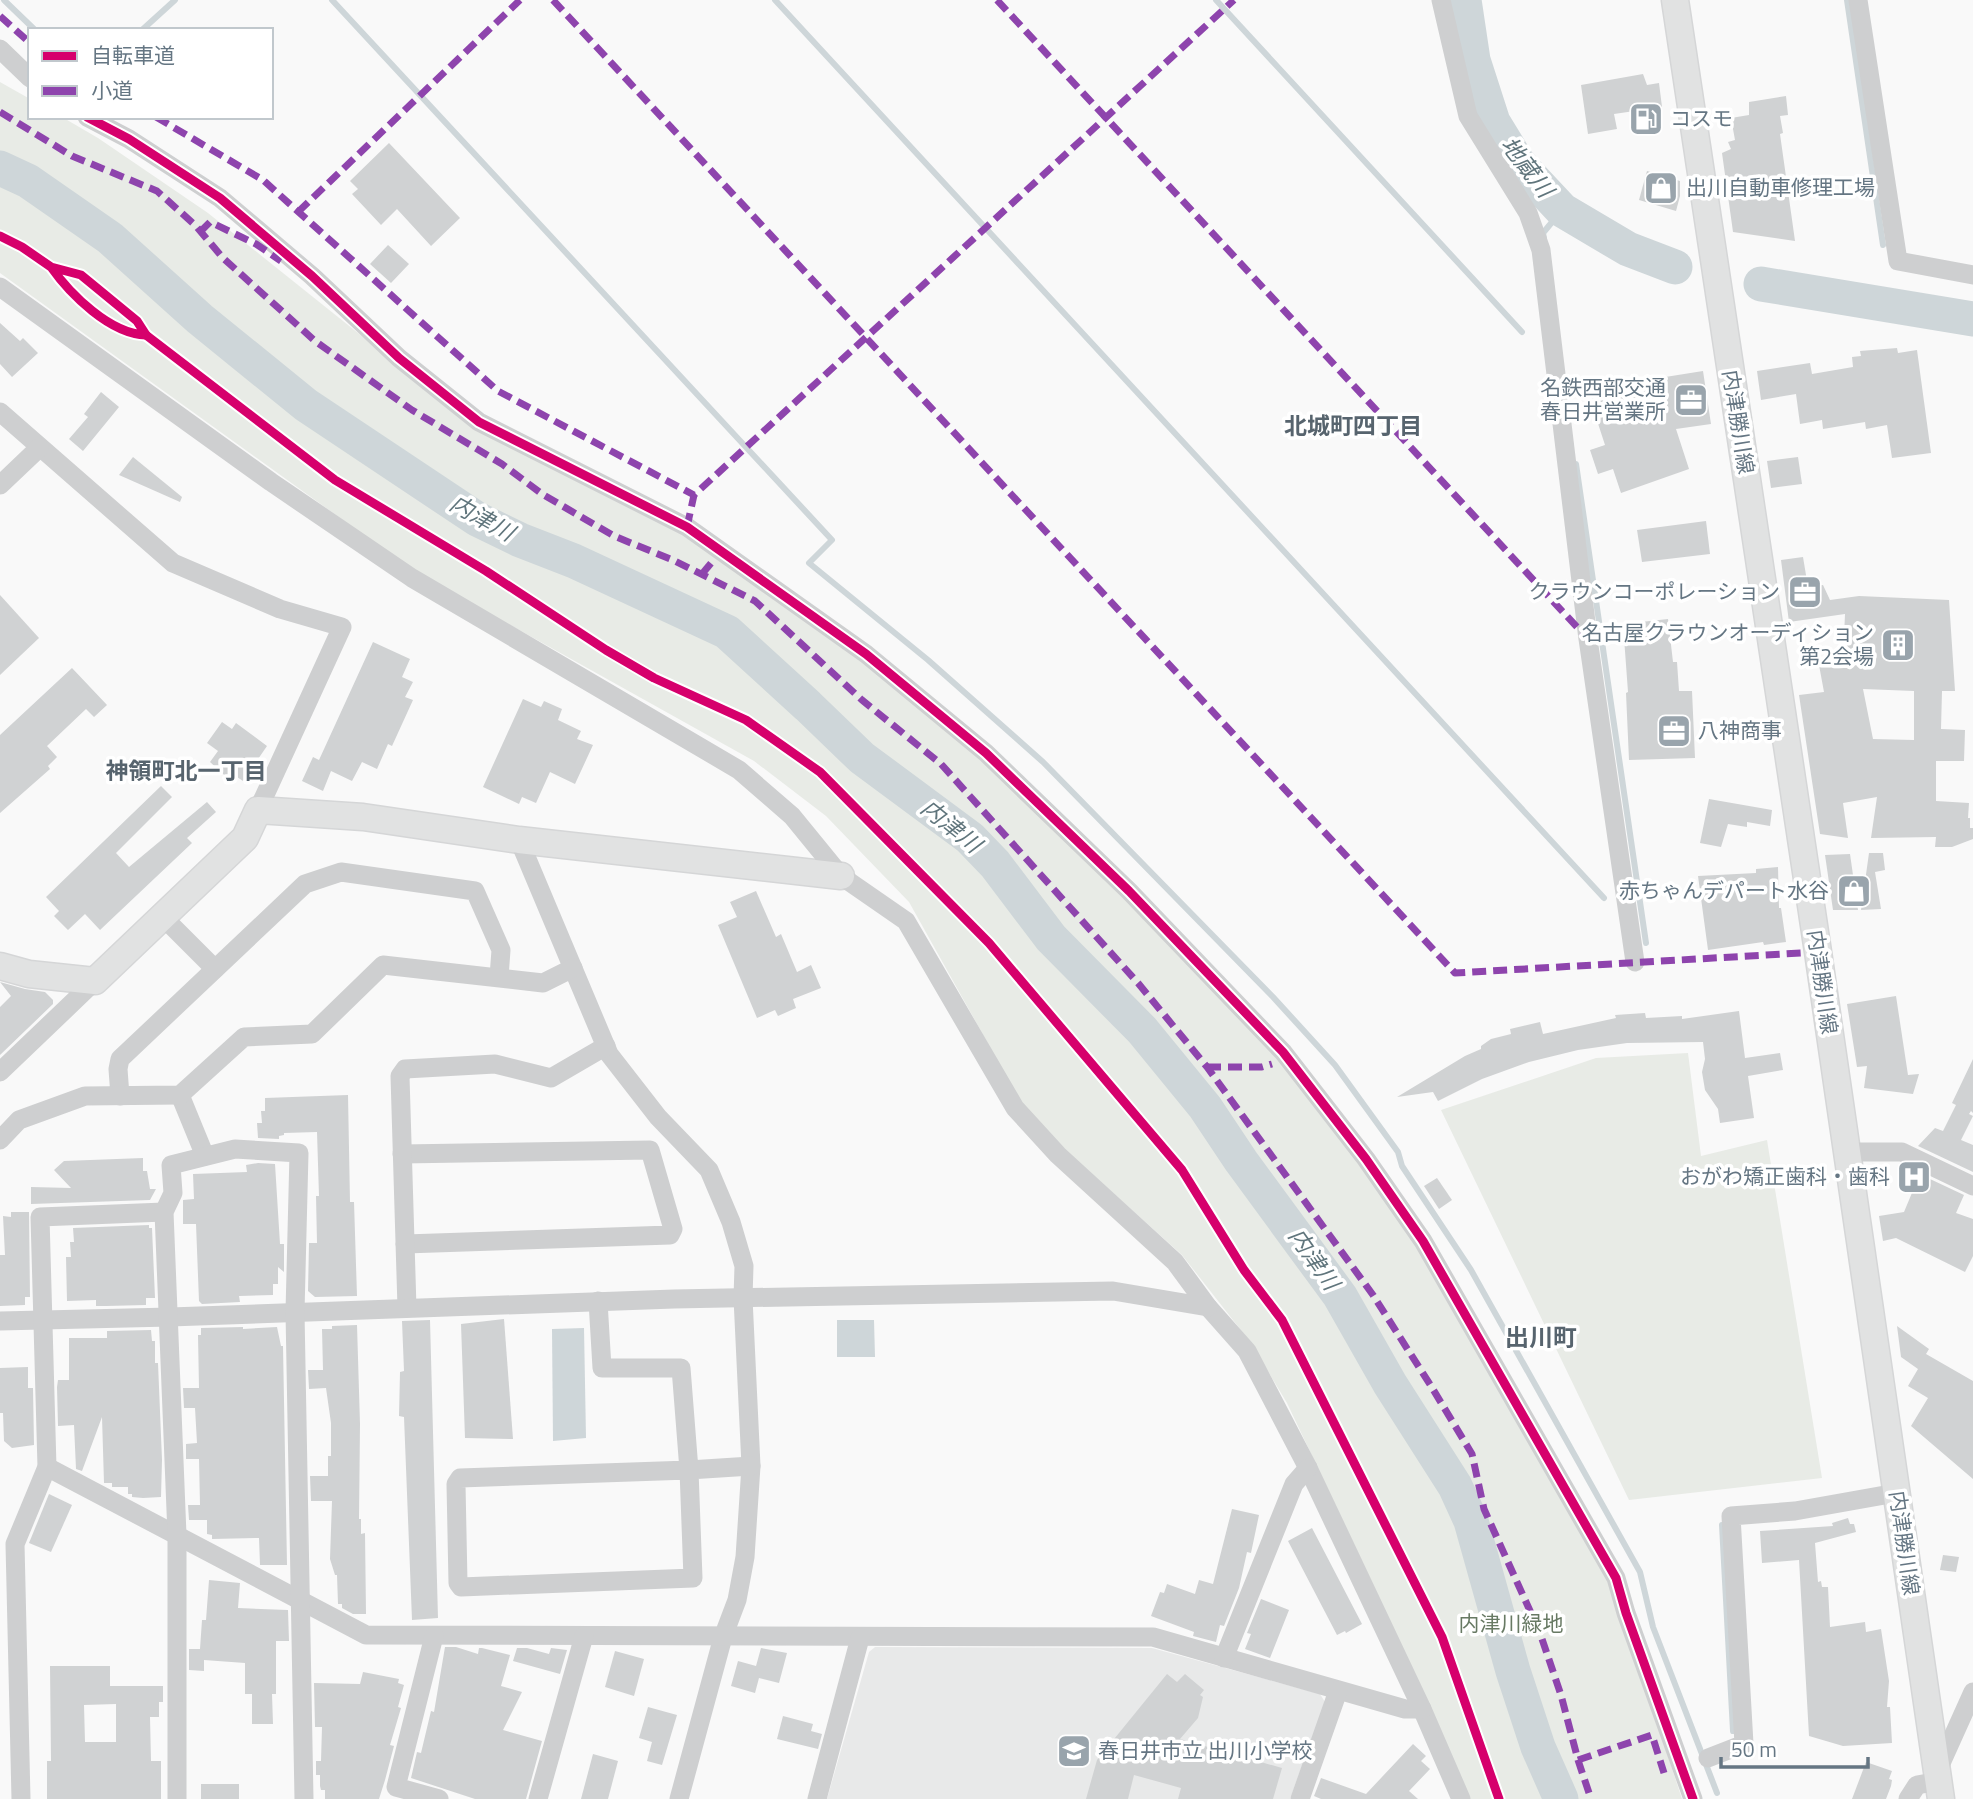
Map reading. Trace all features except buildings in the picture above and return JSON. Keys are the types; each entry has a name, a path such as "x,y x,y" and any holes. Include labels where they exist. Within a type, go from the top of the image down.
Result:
{"main road":[{"name":"内津勝川線","path":"1675,0 1939,1784"},
{"path":"0,966 29,974 95,981 245,838 258,810 363,817 519,840 841,876"}],"street":[{"path":"1441,0 1468,116 1528,214 1541,250 1588,639 1635,962"},
{"path":"1858,0 1898,261 1973,275"},
{"path":"0,49 28,76"},
{"path":"91,119 129,139 220,198 312,276 399,358 479,422 687,527 866,654 986,753 1129,891 1274,1042 1366,1158 1423,1241 1616,1578 1693,1799"},
{"path":"0,286 271,482 412,578 739,770 792,816 841,876 906,921 1015,1108 1058,1156 1175,1262 1208,1307 1247,1351 1308,1468 1422,1709 1461,1799"},
{"path":"0,412 38,448 173,563 280,609 342,627 258,810"},
{"path":"0,485 38,448"},
{"path":"519,840 610,1054 658,1117 709,1170 731,1222 744,1266 743,1298 751,1466 745,1557 737,1600 723,1637 679,1799"},
{"path":"120,1096 120,1059 305,884 341,872 475,891 501,950 499,977"},
{"path":"163,916 215,969"},
{"path":"0,1140 19,1120 85,1096 180,1095 244,1037 312,1034 383,965 543,983 573,968"},
{"path":"0,1072 95,981"},
{"path":"407,1308 400,1076 405,1069 495,1064 551,1078 606,1046"},
{"path":"180,1095 205,1156"},
{"path":"402,1154 646,1148 650,1150 673,1229 670,1235 405,1244"},
{"path":"177,1799 177,1535 164,1212 173,1194 171,1165 234,1149 299,1153 295,1312 304,1799"},
{"path":"1847,1152 1902,1152 1973,1186"},
{"path":"21,1799 9,1656 15,1544 47,1467 40,1217 164,1212"},
{"path":"0,1321 598,1301 1113,1291 1208,1307"},
{"path":"598,1301 603,1367 681,1368 689,1469 694,1578 460,1587 457,1583 456,1484 460,1478 689,1469 751,1466"},
{"path":"47,1467 302,1604 366,1635 1153,1637 1405,1709 1422,1709"},
{"path":"1224,1658 1294,1484 1308,1468"},
{"path":"1708,1758 1744,1744 1731,1516 1795,1511 1896,1493"},
{"path":"434,1636 396,1787 439,1799"},
{"path":"538,1799 584,1636"},
{"path":"817,1799 860,1638"},
{"path":"1300,1799 1338,1691"},
{"path":"1908,1799 1917,1785 1939,1784 1973,1692"}],"shaded area":[{"path":"837,1320 874,1320 875,1357 837,1357"},
{"path":"584,1328 586,1438 553,1441 552,1329"},
{"name":"春日井市立 出川小学校","path":"875,1647 1152,1648 1320,1694 1325,1702 1290,1799 827,1799 869,1652"}],"green space":[{"name":"内津川緑地","path":"0,82 28,98 28,119 65,119 208,213 478,429 698,540 847,648 941,724 1073,845 1277,1056 1362,1160 1453,1303 1610,1580 1682,1799 1470,1799 1287,1403 1251,1343 1182,1255 1062,1147 1020,1101 909,902 826,816 754,761 415,572 0,273"},
{"path":"1688,1053 1701,1156 1767,1140 1822,1478 1629,1500 1441,1110 1596,1058"}],"waterway":[{"path":"4,0 33,28"},
{"path":"144,28 175,0"},
{"path":"332,0 832,540 809,563 928,660 1043,762 1273,997 1335,1065 1398,1152 1402,1166 1471,1270 1640,1572 1653,1627 1717,1793"},
{"path":"775,0 1604,898"},
{"path":"1216,0 1522,332"},
{"name":"地蔵川","path":"1464,0 1473,60 1493,122 1518,163 1562,210 1628,249 1675,267"},
{"path":"1847,0 1883,245"},
{"name":"内津川","path":"0,168 28,181 110,238 200,319 306,405 477,519 727,632 862,758 970,838 995,864 1051,938 1142,1030 1205,1107 1340,1296 1390,1384 1455,1486 1471,1521 1513,1671 1538,1747 1561,1799"},
{"path":"1544,238 1543,233 1562,210"},
{"name":"地蔵川","path":"1761,284 1973,319"},
{"path":"1576,464 1646,943"},
{"path":"1722,1525 1733,1731"}],"marked path":[{"path":"298,212 520,0"},
{"path":"553,0 1455,973 1818,952"},
{"path":"997,0 1588,639"},
{"path":"687,527 694,495 1234,0"},
{"path":"0,16 28,41"},
{"path":"0,112 72,156 157,191 195,225 223,258 315,341 412,410 502,464 542,494 614,536 675,561 755,601 862,700 941,764 1138,983 1207,1067 1373,1295 1431,1386 1472,1454 1484,1509 1540,1633 1591,1799"},
{"path":"159,119 263,180 498,391 694,495"},
{"path":"200,232 210,222 256,244 281,261"},
{"path":"702,574 712,562"},
{"path":"1207,1067 1262,1067 1272,1064"},
{"path":"1578,1760 1652,1735 1664,1773"}],"cycle path":[{"path":"91,119 129,139 220,198 312,276 399,358 479,422 687,527 866,654 986,753 1129,891 1283,1052 1366,1159 1423,1241 1616,1578 1693,1799"},
{"path":"0,236 51,267 81,275 137,321 146,335 119,328 92,311 51,267"},
{"path":"146,335 335,480 486,571 606,650 654,678 746,720 820,772 989,943 1182,1170 1244,1270 1282,1320 1442,1637 1499,1799"}],"place":[{"name":"コスモ","path":"1646,119"},
{"name":"出川自動車修理工場","path":"1661,188"},
{"name":"名鉄西部交通 春日井営業所","path":"1691,400"},
{"name":"クラウンコーポレーション","path":"1805,592"},
{"name":"名古屋クラウンオーディション 第2会場","path":"1898,645"},
{"name":"八神商事","path":"1674,731"},
{"name":"赤ちゃんデパート水谷","path":"1854,891"},
{"name":"おがわ矯正歯科・歯科","path":"1914,1177"},
{"name":"春日井市立 出川小学校","path":"1074,1751"}],"district":[{"name":"北城町四丁目","path":"1353,426"},
{"name":"神領町北一丁目","path":"186,771"},
{"name":"出川町","path":"1541,1338"}]}
